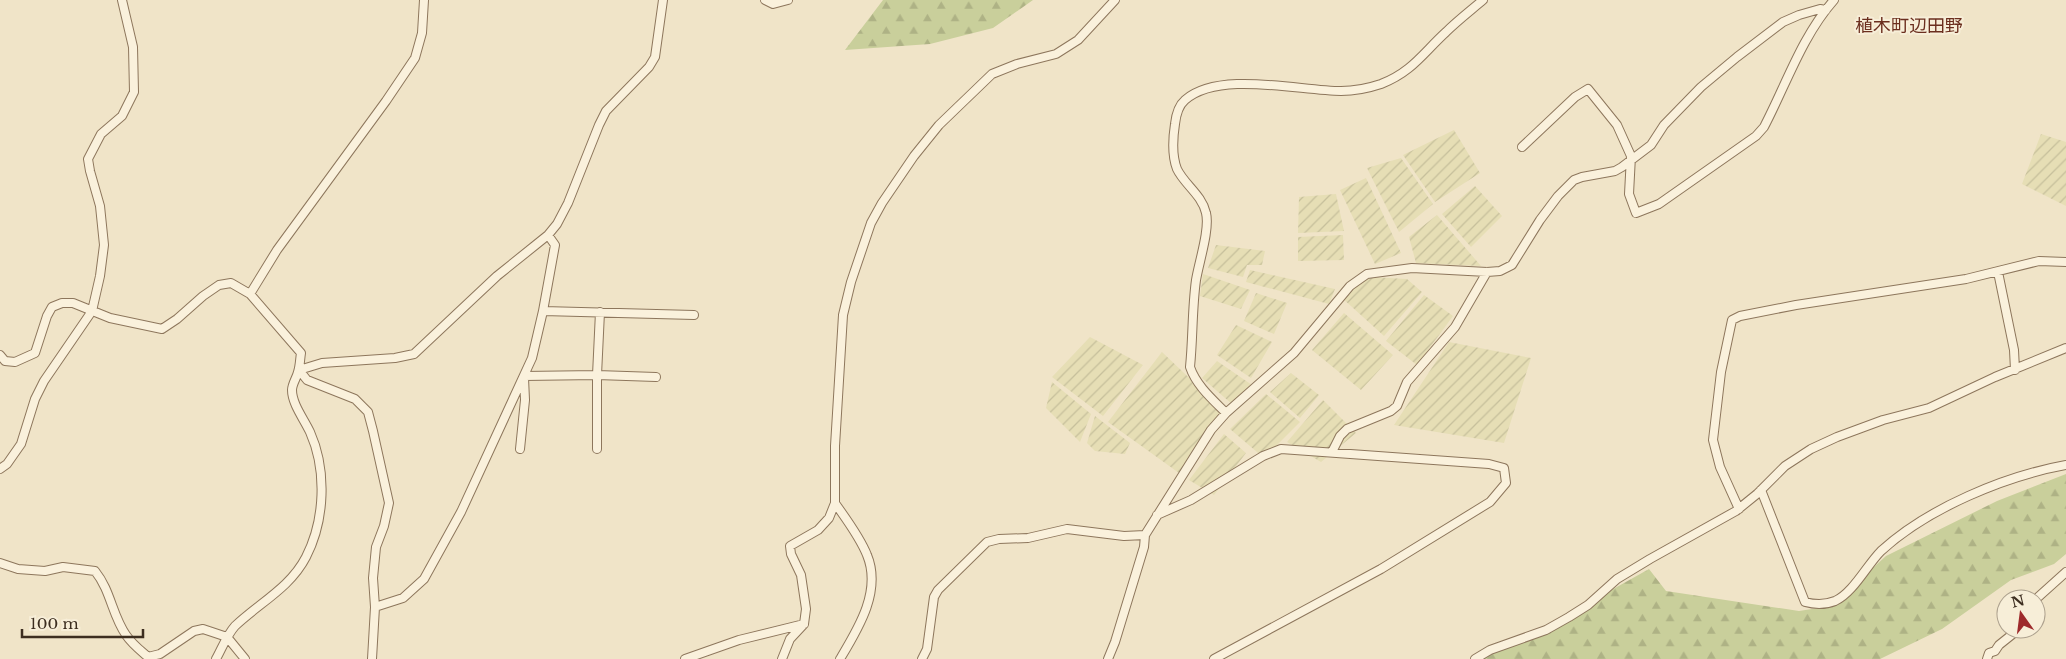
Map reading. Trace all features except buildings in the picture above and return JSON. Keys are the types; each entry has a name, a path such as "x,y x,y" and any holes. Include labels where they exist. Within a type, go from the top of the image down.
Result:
{"street":[{"path":"0,469 7,464 21,444 35,399 44,381 92,311 100,276 104,245 100,206 88,159 101,134 122,116 134,92 133,47 122,0"},
{"path":"250,294 277,250 386,101 415,58 422,33 424,0"},
{"path":"299,370 322,363 395,358 414,354 497,276 548,235 557,224 568,203 606,111 649,67 655,57 663,0"},
{"path":"765,0 773,4 788,0"},
{"path":"782,659 790,639 804,624 806,608 802,575 790,554 790,546 818,530 829,518 835,503 835,446 844,315 852,282 866,240 882,203 914,156 939,125 992,74 1017,64 1056,54 1078,40 1115,0"},
{"path":"1226,413 1205,391 1193,375 1190,367 1196,287 1206,212 1200,198 1177,169 1174,155 1175,125 1180,106 1195,93 1210,88 1240,84 1341,91 1381,84 1414,65 1445,32 1483,0"},
{"path":"1522,147 1575,97 1588,89 1617,125 1632,160 1630,194 1636,213 1659,204 1756,136 1764,127 1784,85 1826,10 1834,0"},
{"path":"1108,659 1144,547 1145,535 1211,430 1226,413 1294,353 1350,286 1367,274 1412,268 1487,272 1500,271 1512,265 1540,220 1574,180 1615,171 1632,160 1651,145 1664,125 1701,87 1745,51 1783,22 1799,14 1820,9 1826,10"},
{"path":"375,607 409,594 431,569 461,512 532,358 555,244 548,235"},
{"path":"1739,509 1720,467 1713,440 1721,372 1732,320 1740,316 1796,305 1919,287 1998,272 2039,261 2066,262"},
{"path":"1332,452 1340,436 1347,429 1391,411 1398,406 1407,382 1455,327 1487,272"},
{"path":"1998,272 2014,350 2015,370"},
{"path":"0,355 5,361 14,362 28,358 35,353 47,316 52,307 62,303 73,303 87,307 92,311 151,328 162,329 219,285 231,283 250,294 301,353 299,370 292,390 299,410 315,442 321,477 322,498 317,526 305,558 291,578 236,626 227,637 216,659"},
{"path":"543,311 694,315"},
{"path":"597,448 597,375 600,312"},
{"path":"1475,659 1490,650 1546,630 1569,617 1625,574 1739,509 1786,466 1820,445 1883,420 1929,408 1995,377 2066,348"},
{"path":"299,370 307,380 355,399 368,412 389,502 384,526 376,547 373,578 375,607 372,659"},
{"path":"524,376 597,375 656,377"},
{"path":"520,449 525,400 524,376"},
{"path":"1156,515 1191,500 1263,456 1282,449 1489,464 1504,468 1506,483 1490,502 1389,564 1214,659"},
{"path":"1761,490 1805,602 1817,605 1836,601 1848,591 1880,552 1919,523 1977,492 2040,470 2066,465"},
{"path":"835,503 867,555 872,572 872,591 868,604 853,637 840,659"},
{"path":"922,659 927,649 934,597 938,590 987,542 1028,538 1067,529 1124,536 1145,535"},
{"path":"0,563 18,569 45,571 64,567 95,572 104,582 125,634 148,657 160,654 194,631 203,629 227,637 245,659"},
{"path":"2046,590 2066,572"},
{"path":"684,659 739,640 804,624"},
{"path":"1987,659 1989,653 1995,651 1999,644 2006,639"}],"shaded area":[{"path":"1454,130 1480,173 1435,202 1403,155"},
{"path":"2041,134 2066,142 2066,206 2022,184"},
{"path":"1401,158 1433,204 1399,232 1367,168"},
{"path":"1366,178 1401,253 1375,264 1340,190"},
{"path":"1475,186 1502,216 1471,247 1442,214"},
{"path":"1336,194 1344,231 1298,233 1299,197"},
{"path":"1437,215 1481,266 1416,263 1409,237"},
{"path":"1343,235 1344,260 1298,261 1298,237"},
{"path":"1216,245 1265,251 1262,265 1247,265 1243,277 1208,268"},
{"path":"1250,270 1335,289 1329,304 1246,282"},
{"path":"1203,274 1250,290 1241,309 1200,296"},
{"path":"1369,277 1407,279 1422,292 1384,336 1341,297"},
{"path":"1256,293 1287,303 1274,334 1244,321"},
{"path":"1424,295 1453,316 1417,365 1386,341"},
{"path":"1344,313 1393,355 1361,390 1312,350"},
{"path":"1236,325 1272,342 1251,378 1217,355"},
{"path":"1090,337 1143,365 1103,416 1052,377"},
{"path":"1449,342 1531,358 1504,443 1394,425"},
{"path":"1162,352 1225,412 1179,473 1108,422"},
{"path":"1217,361 1252,385 1232,404 1202,378"},
{"path":"1291,373 1319,395 1300,418 1270,392"},
{"path":"1052,382 1091,414 1080,442 1046,408"},
{"path":"1266,394 1300,422 1264,458 1230,429"},
{"path":"1323,400 1356,433 1321,462 1287,442"},
{"path":"1095,416 1130,443 1125,454 1095,451 1087,443"},
{"path":"1224,434 1246,453 1214,495 1189,480"}],"green space":[{"path":"883,0 1033,0 993,28 930,44 845,50"},
{"path":"2066,474 2066,554 2054,564 2011,580 1942,629 1880,659 1482,659 1540,630 1649,569 1666,591 1799,611 1831,606 1886,556 1997,501"}],"district":[{"name":"植木町辺田野","path":"1909,26"}]}
